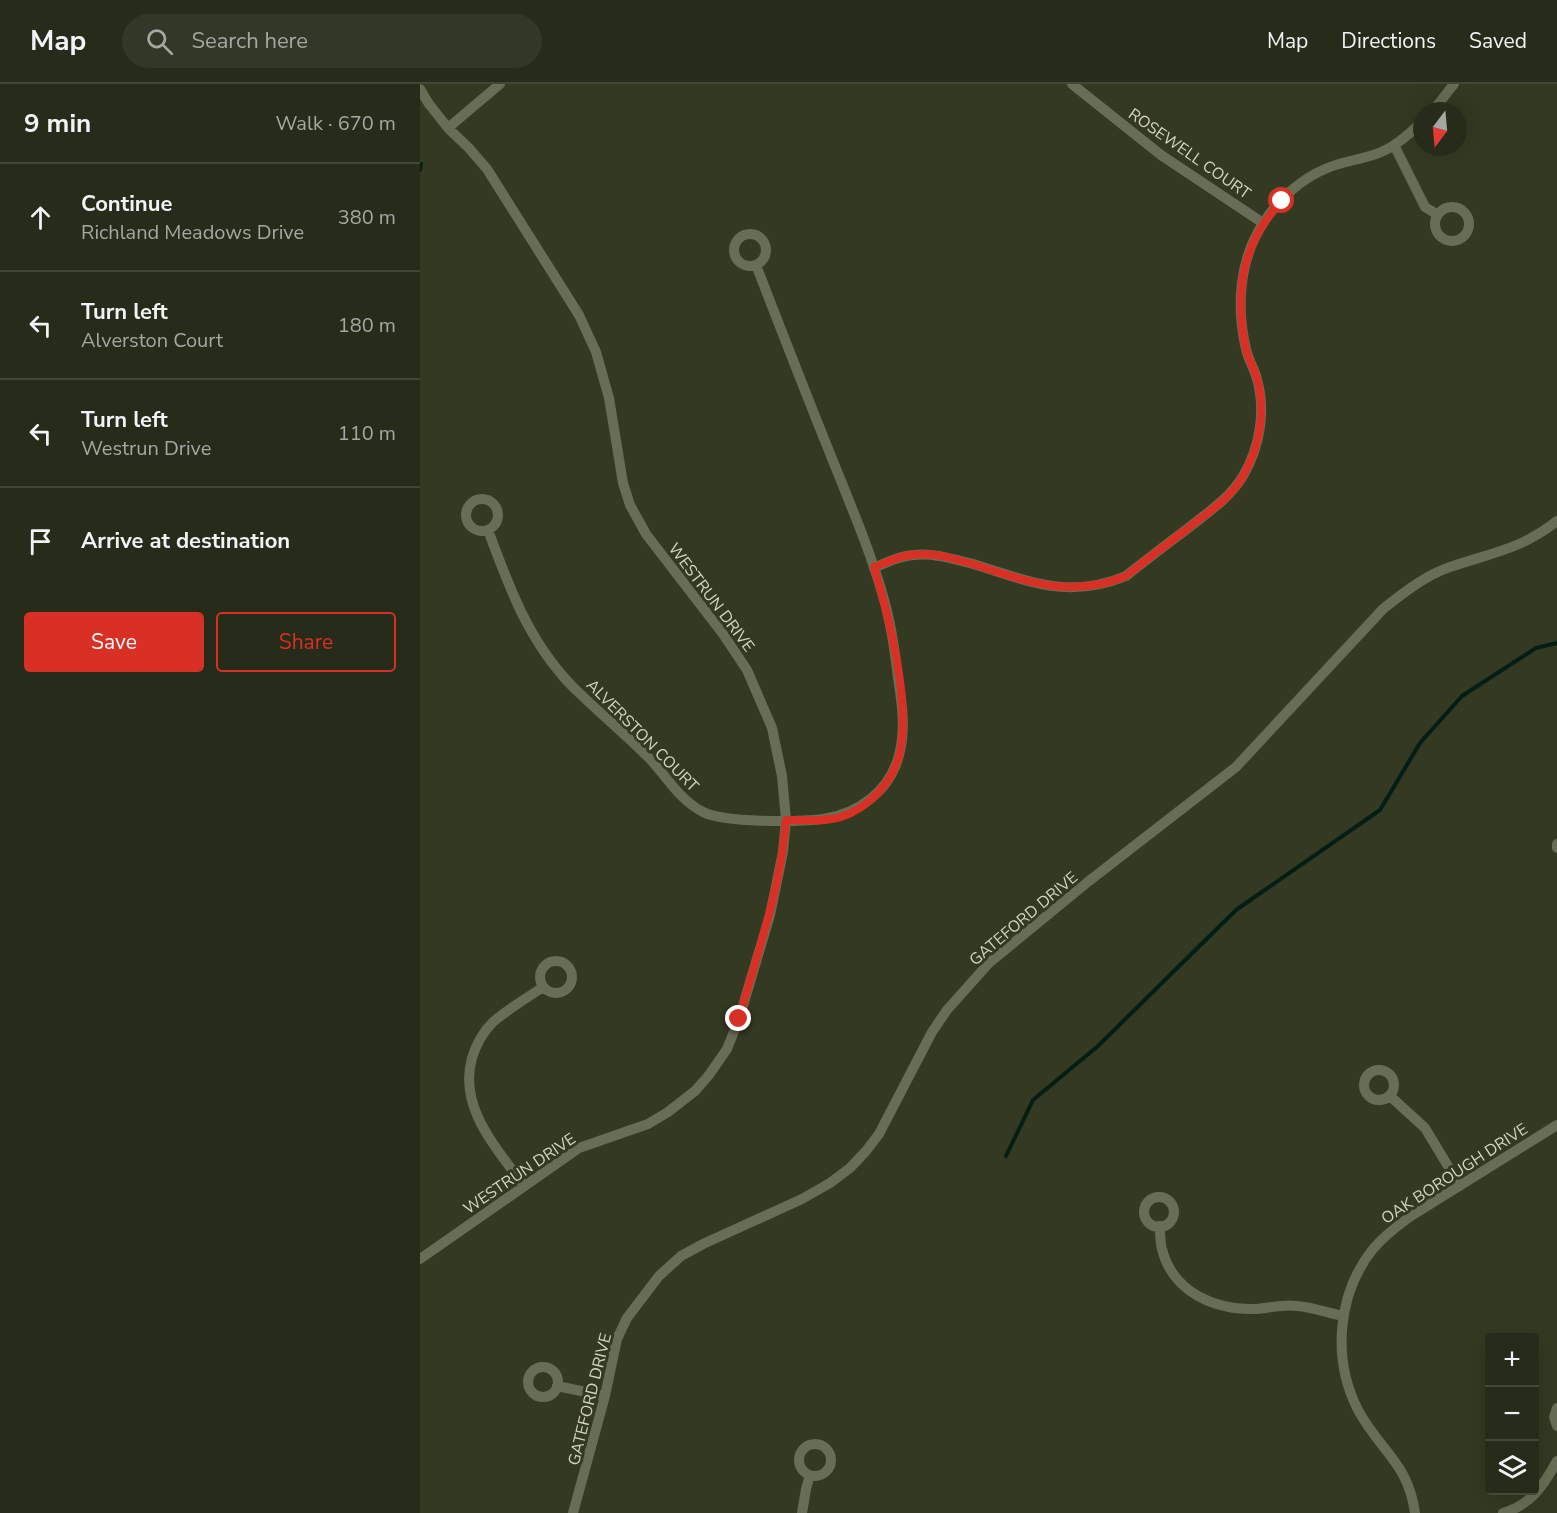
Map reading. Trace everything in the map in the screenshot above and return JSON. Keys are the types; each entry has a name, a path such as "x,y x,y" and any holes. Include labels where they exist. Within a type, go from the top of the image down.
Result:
{"street":[{"path":"448,128 500,84"},
{"name":"ROSEWELL COURT","path":"1072,84 1161,155 1263,223"},
{"path":"1440,102 1454,84"},
{"name":"WESTRUN DRIVE","path":"420,89 448,128 488,169 579,315 596,352 609,398 623,483 630,505 646,534 723,634 747,670 772,728 782,776 786,820 783,852 770,915 739,1019 727,1049 709,1075 695,1091 668,1112 648,1124 579,1148 420,1258"},
{"path":"874,567 903,556 943,556 1051,587 1081,588 1111,582 1126,576 1219,505 1243,477 1258,439 1261,417 1257,379 1246,352 1239,305 1245,265 1263,223 1294,188 1307,179 1326,168 1376,154 1394,145 1413,129"},
{"path":"1394,145 1425,207 1438,215"},
{"name":"ALVERSTON COURT","path":"488,530 513,599 550,658 570,684 657,765 673,789 690,804 704,813 726,819 813,820 841,816 863,805 879,792 891,777 899,756 903,732 900,689 891,626 874,567 756,265"},
{"name":"GATEFORD DRIVE","path":"573,1513 605,1396 617,1339 627,1318 659,1276 681,1256 802,1199 830,1183 849,1168 879,1134 932,1032 947,1010 989,963 1089,881 1236,767 1383,609 1404,592 1448,567 1522,544 1557,521"},
{"path":"524,1186 487,1134 470,1100 470,1066 475,1049 494,1022 543,987"},
{"path":"1390,1096 1425,1128 1460,1186"},
{"name":"OAK BOROUGH DRIVE","path":"1415,1513 1409,1484 1398,1464 1359,1411 1350,1390 1344,1369 1341,1341 1343,1316 1349,1294 1359,1270 1372,1250 1388,1233 1557,1125"},
{"path":"1160,1226 1162,1250 1176,1277 1190,1292 1203,1300 1236,1308 1297,1306 1343,1316"},
{"path":"557,1386 605,1396"},
{"path":"1557,1408 1554,1417 1557,1426"},
{"path":"1503,1513 1518,1507 1537,1493 1557,1461"},
{"path":"802,1513 810,1475"}],"waterway":[{"path":"420,170 421,164"},
{"path":"1006,1156 1033,1100 1098,1046 1236,910 1380,810 1420,743 1462,696 1536,648 1557,643"}],"route":[{"path":"739,1019 770,915 783,852 786,820 813,820 841,816 863,805 879,792 891,777 899,756 903,732 896,656 891,626 874,567 903,556 916,554 943,556 1051,587 1081,588 1111,582 1126,576 1219,505 1243,477 1258,439 1261,417 1257,379 1246,352 1239,305 1245,265 1254,241 1263,223 1282,201"}]}
